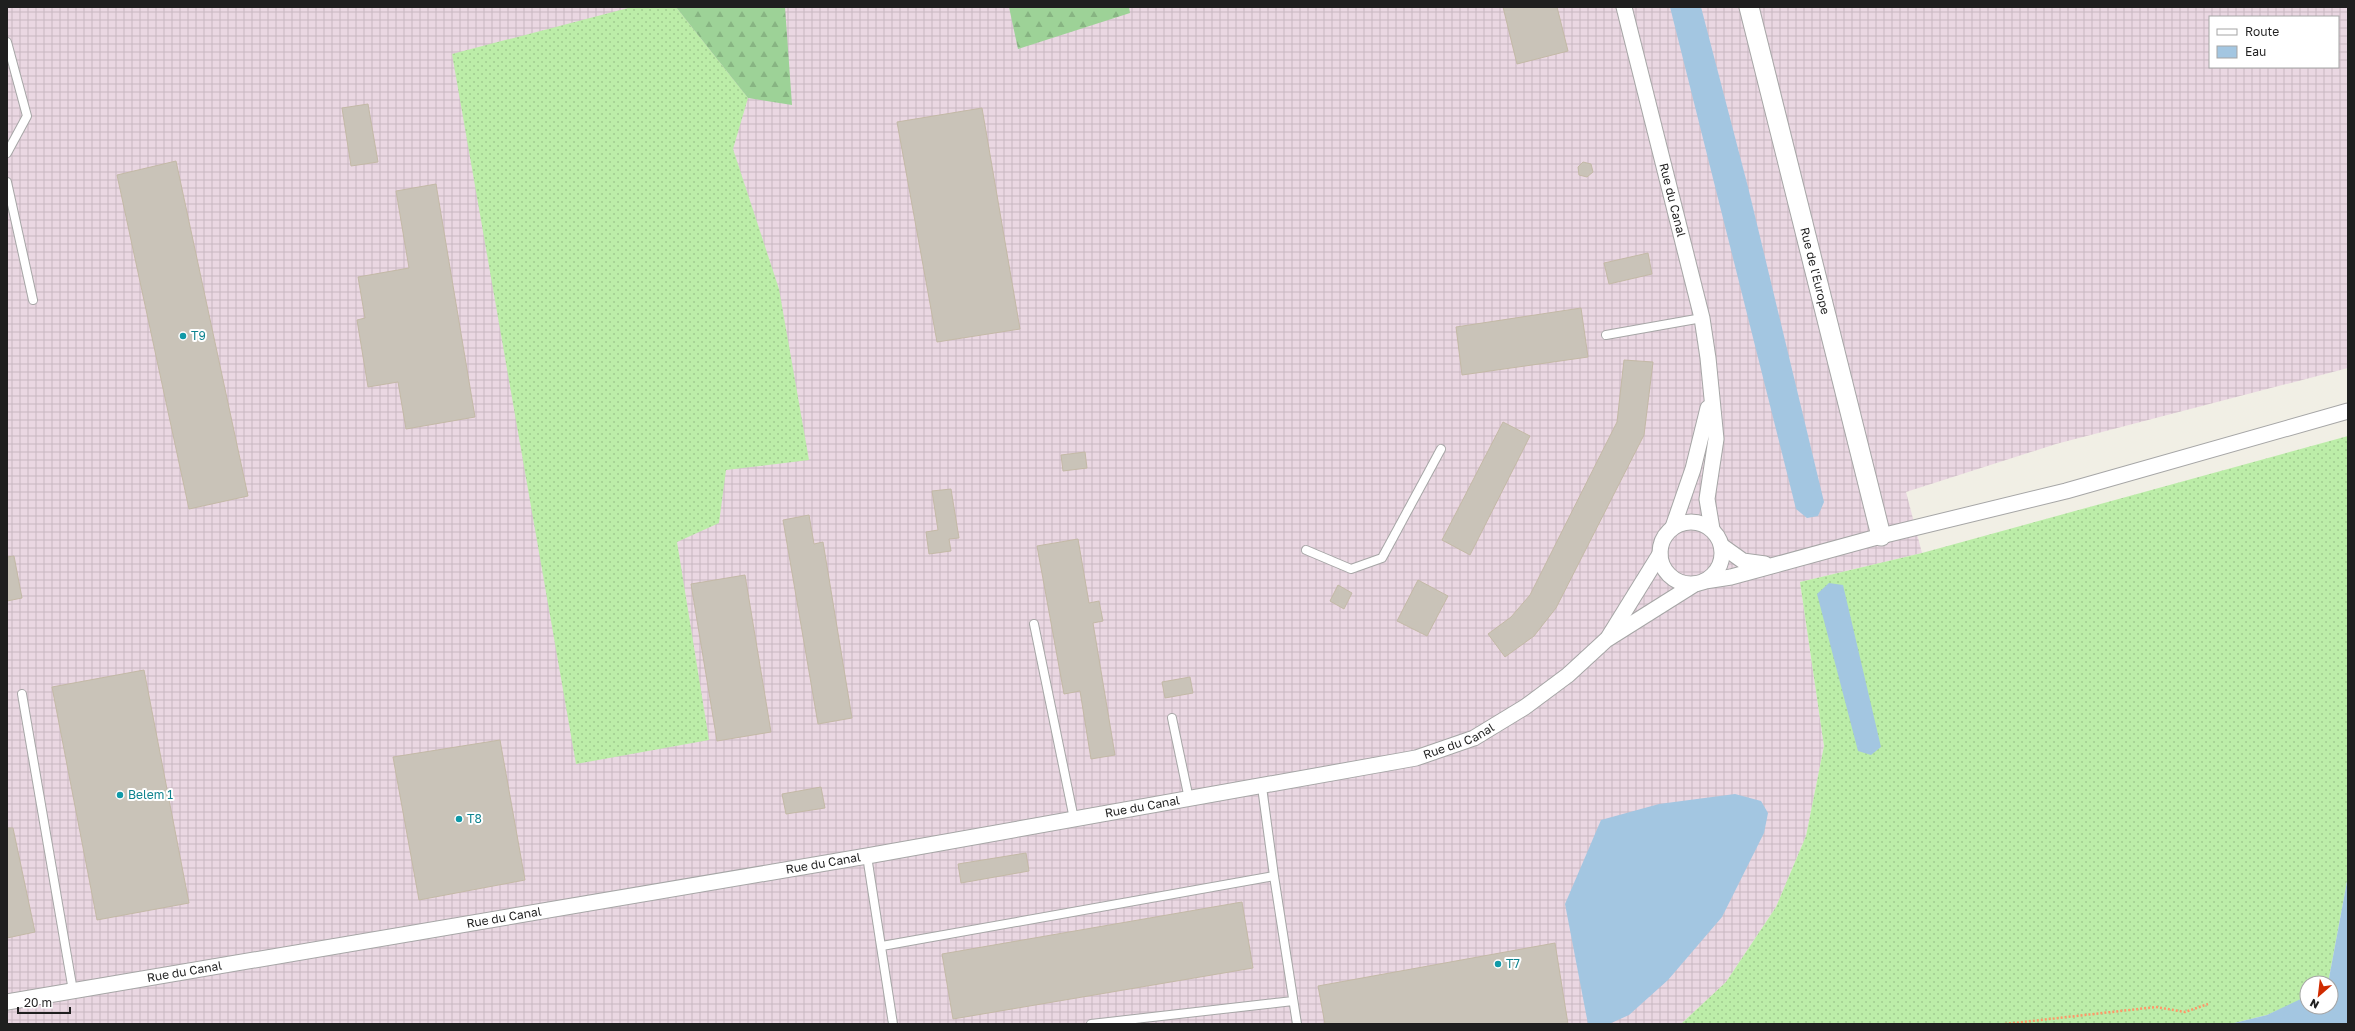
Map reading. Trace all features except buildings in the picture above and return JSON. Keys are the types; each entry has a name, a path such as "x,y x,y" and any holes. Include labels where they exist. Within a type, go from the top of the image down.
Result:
{"street":[{"name":"Rue du Canal","path":"7,1002 867,856 1262,787 1416,758 1474,738 1537,698 1568,674 1606,640 1700,582 1714,575 1720,566 1722,546 1712,529 1707,499 1716,439 1708,358 1702,318 1624,7"},
{"name":"Rue de l'Europe","path":"1749,7 1881,536"},
{"name":"Rue du Canal","path":"1606,640 1660,554 1666,535 1673,527 1693,469 1711,395"},
{"path":"1660,554 1665,568 1676,580 1685,583 1731,577 1881,536 2066,491 2348,411"},
{"path":"1673,527 1693,522 1703,524 1712,529"},
{"path":"1722,546 1743,561 1772,565"}],"lane":[{"path":"7,42 27,116 7,153"},
{"path":"7,182 33,300"},
{"path":"1606,335 1702,318"},
{"path":"1306,550 1351,569 1382,558 1440,449"},
{"path":"1034,624 1074,819"},
{"path":"22,694 73,991"},
{"path":"1172,718 1189,799"},
{"path":"1262,787 1297,1024"},
{"path":"867,856 893,1024"},
{"path":"882,946 1274,876"},
{"path":"1091,1024 1293,1001"}],"path":[{"path":"2005,1024 2156,1007 2185,1012 2208,1004"}],"shaded area":[{"path":"7,7 2348,7 2348,368 2056,444 1906,492 1922,553 1800,582 1824,746 1806,836 1776,907 1726,982 1681,1024 7,1024"}],"green space":[{"path":"632,7 676,7 748,98 733,149 779,289 809,460 726,470 719,523 677,542 709,740 576,764 452,54"},
{"path":"676,7 785,7 792,105 748,98"},
{"path":"1009,7 1129,7 1130,13 1018,49"},
{"path":"2348,436 2348,876 2330,975 2299,975 2299,1001 2267,1015 2230,1024 1681,1024 1726,982 1776,907 1806,836 1824,746 1800,582 1922,553"}],"water":[{"path":"1670,7 1701,7 1748,187 1824,502 1818,516 1807,518 1796,509"},
{"path":"1829,583 1843,585 1881,747 1871,755 1858,751 1817,594"},
{"path":"1735,794 1761,801 1768,813 1764,833 1722,917 1668,980 1629,1015 1609,1024 1588,1024 1565,904 1601,820 1659,804"},
{"path":"2348,876 2348,1024 2230,1024 2267,1015 2299,1000 2299,1015 2339,1015 2339,975 2330,975"}],"place":[{"name":"T9","path":"183,336"},
{"name":"Belem 1","path":"120,795"},
{"name":"T8","path":"459,819"},
{"name":"T7","path":"1498,964"}]}
